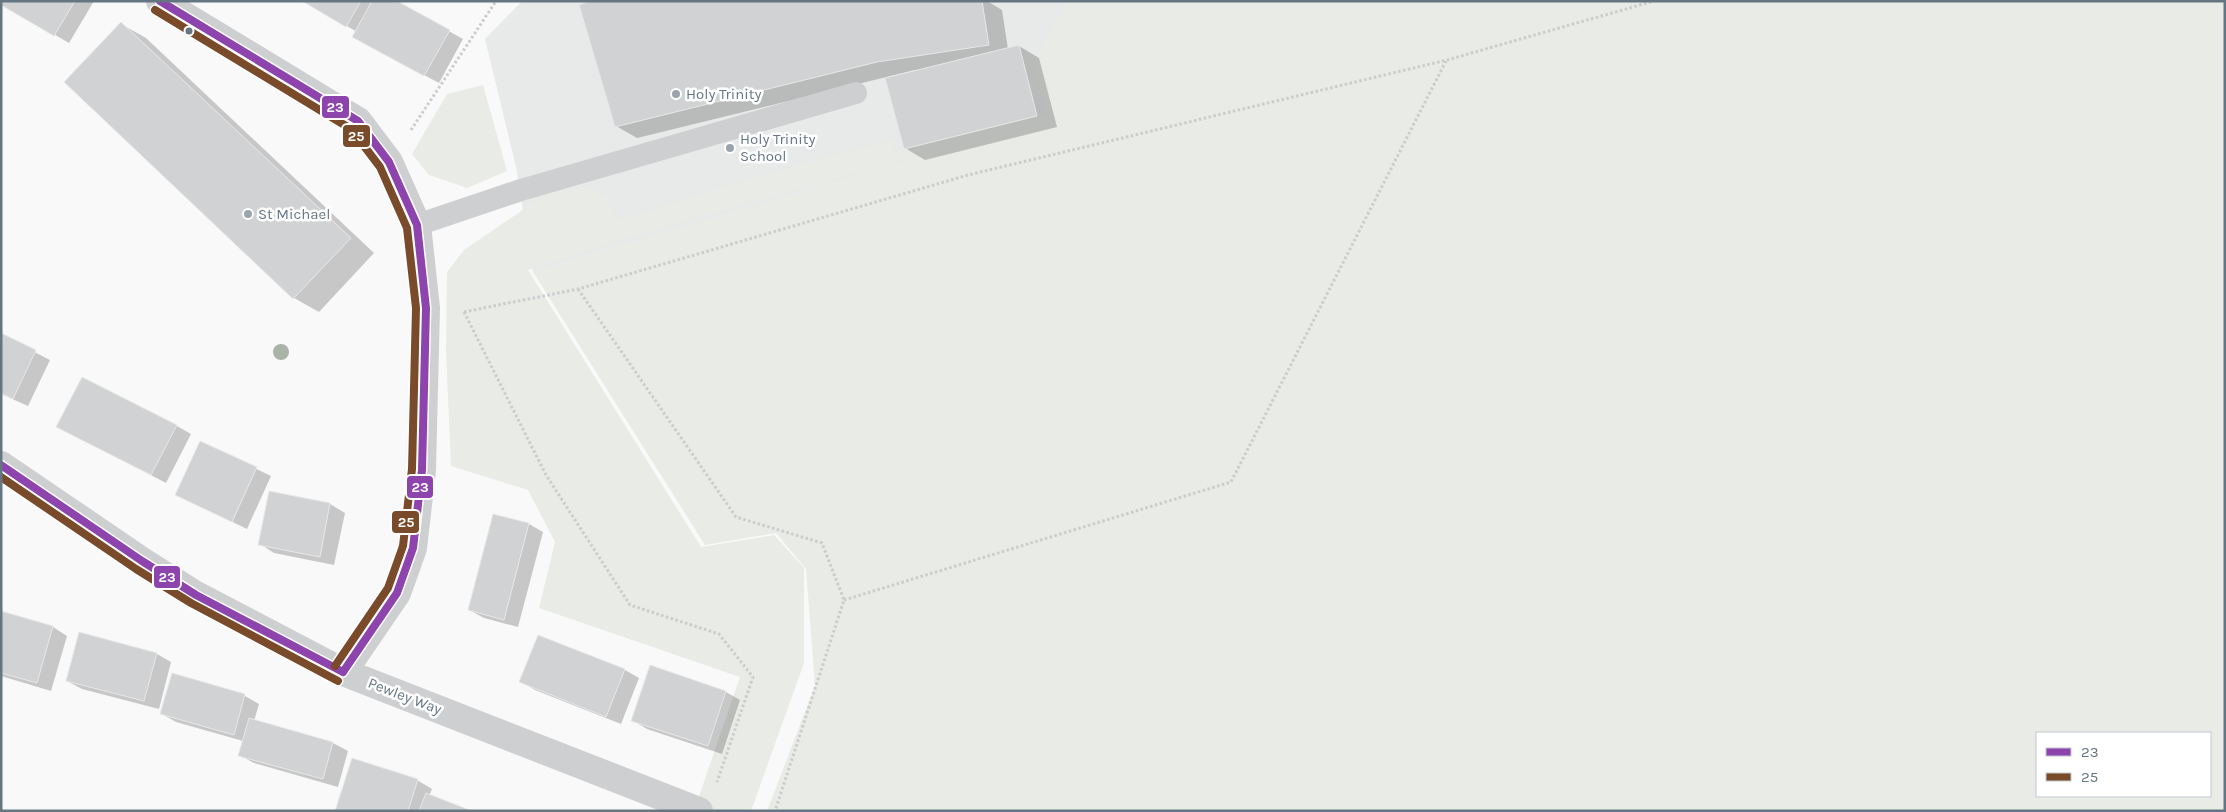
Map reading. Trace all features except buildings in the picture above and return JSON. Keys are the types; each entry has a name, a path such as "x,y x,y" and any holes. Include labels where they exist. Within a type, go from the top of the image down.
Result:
{"street":[{"path":"160,1 358,121 389,162 417,225 426,308 422,470 413,548 397,593 343,672"},
{"name":"Pewley Way","path":"1,465 142,561 196,595 343,672 700,811"}],"lane":[{"path":"417,225 521,190 856,93"}],"path":[{"path":"389,162 496,1"},
{"path":"426,308 464,312 578,289 968,175 1447,60 1654,1"},
{"path":"844,600 1231,482 1447,60"},
{"path":"578,289 736,517 822,544 844,600 775,811"},
{"path":"464,312 546,475 630,605 719,634 753,677 716,784"}],"shaded area":[{"name":"Holy Trinity School","path":"522,1 1372,1 1084,114 1012,129 533,272 516,167 485,39"},
{"path":"1064,1 2225,1 2225,811 767,811 815,686 806,569 776,533 705,545 533,272 951,146 622,239 528,270 701,547 774,535 804,568 804,663 751,811 694,811 740,677 539,608 555,542 528,490 451,466 446,351 447,272 464,250 546,194 576,188 596,190 608,199 618,221 761,175 894,139 894,152 1047,115 1032,62 1064,10"},
{"path":"483,85 507,171 467,188 429,175 412,154 447,94"}],"transit line":[{"name":"23","path":"160,1 358,121 389,162 417,225 426,308 422,470 413,548 397,593 343,672"},
{"name":"25","path":"155,10 351,129 380,167 407,228 416,308 412,469 403,546 388,588 335,666"},
{"name":"23","path":"1,465 142,561 196,595 343,672"},
{"name":"25","path":"1,477 136,569 191,603 338,681"}],"place":[{"name":"Holy Trinity","path":"676,94"},
{"name":"Holy Trinity School","path":"730,148"},
{"name":"St Michael","path":"248,214"}]}
